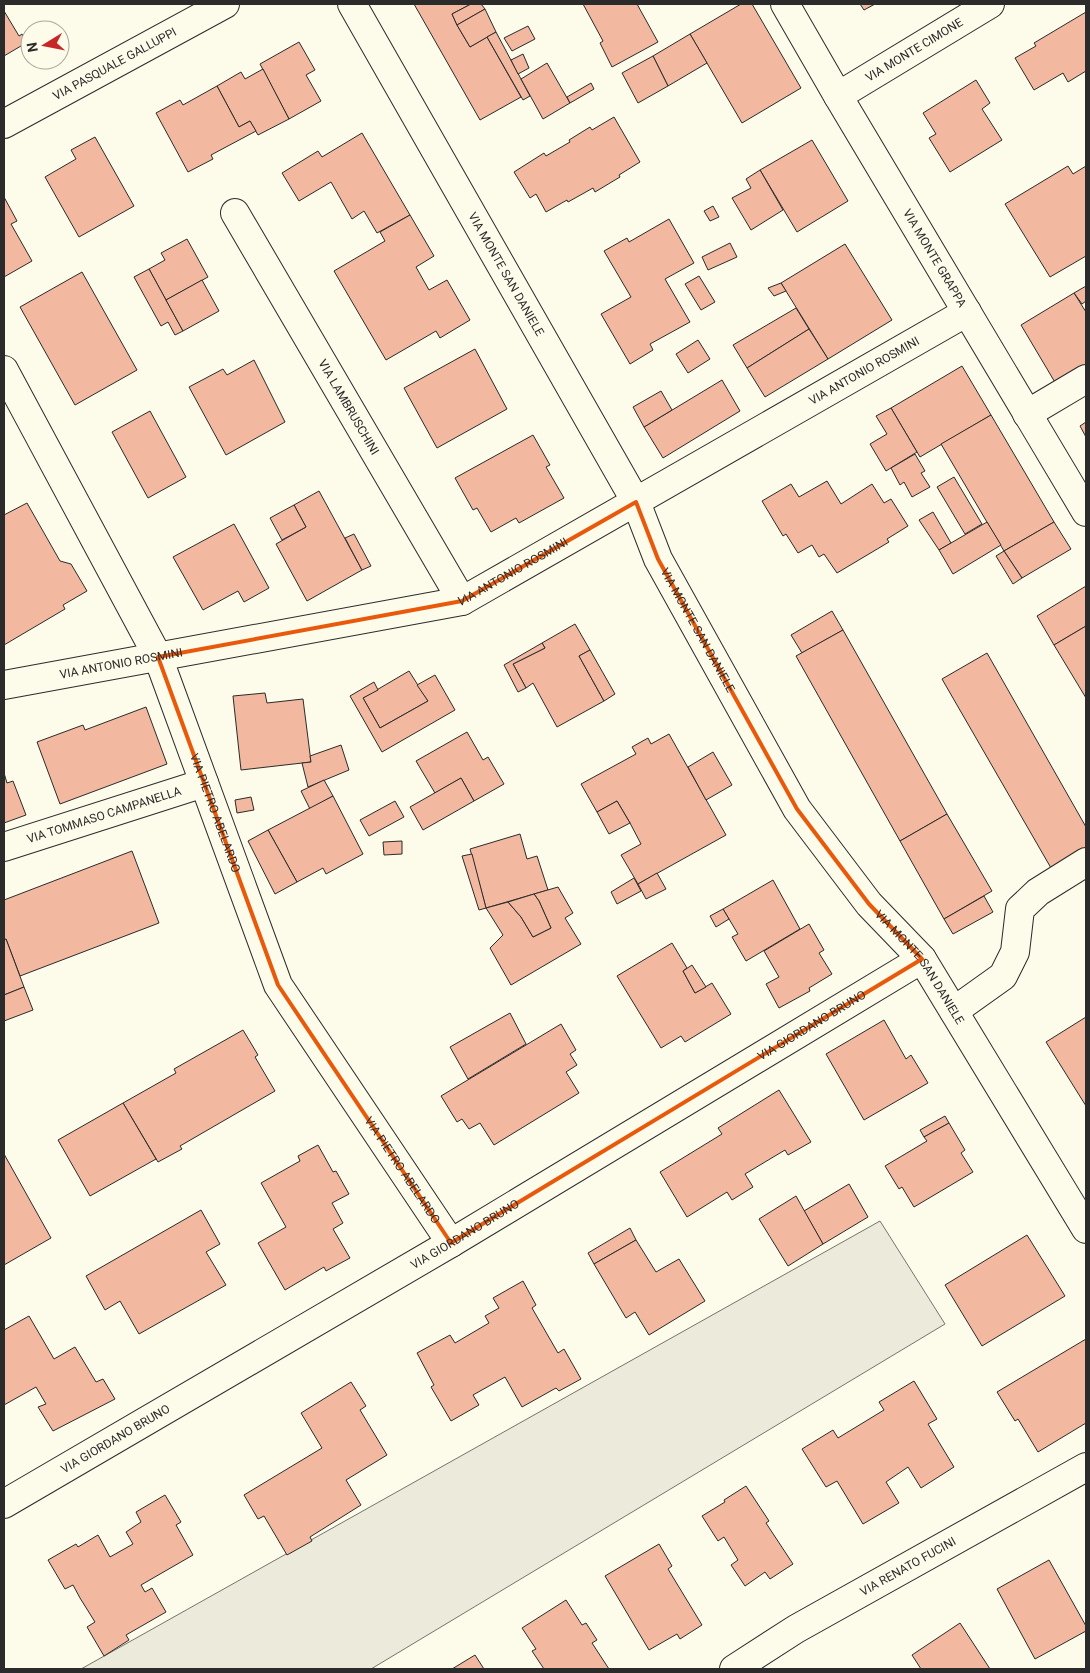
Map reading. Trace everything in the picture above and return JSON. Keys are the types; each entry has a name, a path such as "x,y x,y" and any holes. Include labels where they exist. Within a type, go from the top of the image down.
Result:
{"street":[{"name":"VIA PASQUALE GALLUPPI","path":"4,124 225,4"},
{"name":"VIA MONTE SAN DANIELE","path":"352,4 636,502 658,560 797,809 869,904 922,959 1086,1229"},
{"name":"VIA MONTE GRAPPA","path":"785,4 1086,512"},
{"name":"VIA MONTE CIMONE","path":"838,96 990,4"},
{"name":"VIA LAMBRUSCHINI","path":"235,213 462,601"},
{"name":"VIA ANTONIO ROSMINI","path":"4,685 462,601 967,312"},
{"name":"VIA PIETRO ABELARDO","path":"4,370 158,657 278,985 452,1243"},
{"path":"1027,414 1086,379"},
{"name":"VIA TOMMASO CAMPANELLA","path":"4,847 204,783"},
{"path":"954,1011 1003,976 1015,952 1020,910 1038,892 1086,862"},
{"name":"VIA GIORDANO BRUNO","path":"4,1504 452,1243 922,959"},
{"name":"VIA RENATO FUCINI","path":"734,1669 796,1629 1086,1467"}],"highlighted area":[{"path":"636,502 658,559 797,809 869,904 922,959 451,1243 278,985 158,657 462,601"}],"shaded area":[{"path":"880,1221 945,1324 371,1669 81,1669"}],"building":[{"path":"414,4 471,4 452,14 457,25 470,47 487,37 521,97 480,120"},
{"path":"471,4 481,4 485,9 457,25 452,14"},
{"path":"583,4 637,4 658,42 612,67 600,43 603,41"},
{"path":"741,4 752,4 801,88 742,123 690,34"},
{"path":"860,4 875,4 864,10"},
{"path":"485,9 496,32 470,47 457,25"},
{"path":"4,11 20,35 20,47 4,56"},
{"path":"1086,12 1086,71 1068,82 1063,73 1034,90 1015,58 1036,46 1034,43"},
{"path":"528,26 535,39 512,51 504,38"},
{"path":"496,32 530,96 523,100 487,37"},
{"path":"690,34 707,63 668,86 653,56"},
{"path":"299,42 315,70 306,75 321,101 289,119 260,64"},
{"path":"523,54 529,68 518,74 511,60"},
{"path":"653,56 668,86 638,103 622,73"},
{"path":"547,63 570,103 543,119 521,79"},
{"path":"263,69 289,119 258,135 250,121 239,127 217,86 241,72 245,79"},
{"path":"976,80 990,103 982,109 1002,140 950,172 929,138 936,134 923,113"},
{"path":"591,83 594,89 570,103 567,97"},
{"path":"217,86 239,127 250,121 256,131 211,155 213,159 188,172 156,113 180,100 183,105"},
{"path":"614,117 640,162 595,192 593,188 546,212 536,194 530,198 514,172 544,153 546,156 570,142 569,140 590,127 592,130"},
{"path":"362,133 410,215 377,233 364,211 352,219 331,182 299,201 282,173 318,151 322,157"},
{"path":"95,137 134,206 79,237 45,177 76,159 71,150"},
{"path":"812,140 848,201 797,232 760,170"},
{"path":"1068,166 1073,174 1086,166 1086,256 1050,277 1005,204"},
{"path":"760,170 783,210 751,230 732,198 751,188 746,179"},
{"path":"4,197 17,221 11,224 32,261 4,277"},
{"path":"713,206 719,217 710,221 704,211"},
{"path":"410,215 434,256 416,267 429,290 447,280 470,320 440,338 436,331 386,360 334,271 385,241 380,232"},
{"path":"669,219 694,263 665,279 690,322 650,344 653,350 630,364 601,314 631,297 604,251 627,238 629,242"},
{"path":"187,239 208,277 166,300 149,269 165,260 161,253"},
{"path":"730,243 737,257 708,270 702,257"},
{"path":"845,244 892,320 828,359 781,283"},
{"path":"149,269 183,331 175,335 168,322 161,326 134,277"},
{"path":"82,272 137,370 75,405 20,307"},
{"path":"699,276 715,302 701,310 685,284"},
{"path":"202,280 219,311 183,331 166,300"},
{"path":"781,283 786,291 774,296 768,288"},
{"path":"1086,286 1086,301 1082,304 1074,293"},
{"path":"1074,293 1086,312 1086,366 1056,384 1021,325"},
{"path":"796,308 809,329 747,368 733,345"},
{"path":"809,329 828,359 765,397 747,368"},
{"path":"698,340 710,359 688,373 676,354"},
{"path":"475,349 507,409 437,448 404,388"},
{"path":"254,360 285,422 226,455 189,387 223,369 227,375"},
{"path":"962,366 991,415 920,457 891,408"},
{"path":"722,380 740,411 663,458 644,427"},
{"path":"661,391 672,410 644,427 633,407"},
{"path":"891,408 917,452 886,471 870,444 887,434 876,416"},
{"path":"150,411 186,477 148,498 112,432"},
{"path":"991,415 1054,522 1004,551 941,444"},
{"path":"1086,422 1086,437 1080,426"},
{"path":"533,435 550,465 546,467 564,498 519,523 516,518 491,532 477,508 473,510 455,478"},
{"path":"915,454 925,471 921,473 930,487 912,497 904,482 900,485 891,468"},
{"path":"954,477 982,524 965,534 937,487"},
{"path":"827,481 841,504 872,484 884,503 891,499 908,526 887,539 889,542 837,573 824,554 819,557 812,545 798,553 786,534 783,536 762,501 791,484 799,497"},
{"path":"319,491 362,570 307,601 276,544 306,527 294,505"},
{"path":"27,503 60,561 71,564 87,591 63,605 65,609 4,645 4,515"},
{"path":"294,505 306,527 282,540 270,518"},
{"path":"933,512 951,543 939,550 919,520"},
{"path":"987,522 1001,545 953,574 939,550"},
{"path":"1054,522 1071,549 1022,578 1004,551"},
{"path":"234,524 269,588 244,602 238,591 203,610 173,557"},
{"path":"354,534 371,566 362,570 345,538"},
{"path":"1004,551 1022,578 1013,584 996,556"},
{"path":"1086,586 1086,626 1054,645 1037,616"},
{"path":"832,611 843,630 802,653 791,635"},
{"path":"575,624 590,650 579,656 604,701 557,727 533,683 526,688 513,664 545,648 542,643"},
{"path":"1086,626 1086,698 1054,645"},
{"path":"843,630 947,814 900,841 796,656"},
{"path":"542,643 545,648 513,664 526,688 518,692 504,665"},
{"path":"590,650 615,694 604,701 579,656"},
{"path":"987,653 1086,827 1086,848 1051,868 942,679"},
{"path":"409,671 428,701 380,728 363,698"},
{"path":"435,675 455,710 382,752 350,696 374,682 378,690 363,698 380,728 428,701 417,685"},
{"path":"265,693 267,703 303,699 311,762 241,770 233,696"},
{"path":"146,707 167,764 60,804 37,742 83,725 85,730"},
{"path":"467,732 483,760 488,757 504,784 474,801 461,778 435,793 416,761"},
{"path":"669,734 726,835 638,884 621,855 641,844 630,823 617,801 597,812 581,784 636,754 632,747 648,738 651,744"},
{"path":"341,745 349,770 308,787 302,763 311,762 310,756"},
{"path":"713,752 732,785 706,800 688,767"},
{"path":"4,773 7,783 13,781 26,815 4,823"},
{"path":"461,778 474,801 423,830 410,807"},
{"path":"324,780 333,796 310,809 301,791"},
{"path":"333,796 363,854 326,874 323,868 297,882 268,830"},
{"path":"251,797 254,810 237,813 235,800"},
{"path":"395,801 404,817 369,836 360,820"},
{"path":"617,801 630,823 609,834 597,812"},
{"path":"947,814 992,891 944,919 900,841"},
{"path":"268,830 297,882 275,894 248,841"},
{"path":"520,834 527,859 537,856 548,890 486,908 470,849"},
{"path":"402,841 402,854 384,855 383,842"},
{"path":"132,851 159,923 20,976 6,939 4,940 4,900"},
{"path":"472,854 486,908 479,910 462,856"},
{"path":"657,873 666,889 646,899 638,884"},
{"path":"634,878 641,891 617,904 611,892"},
{"path":"773,880 800,929 746,961 732,937 738,934 723,909"},
{"path":"558,887 573,913 565,918 581,944 511,985 490,948 503,935 486,908 508,902 521,917 533,937 551,928 534,894"},
{"path":"534,894 551,928 533,937 521,917 508,902"},
{"path":"984,896 993,912 953,934 944,919"},
{"path":"723,909 729,919 716,927 710,916"},
{"path":"809,924 824,950 819,953 832,974 809,988 810,991 779,1008 766,984 779,977 764,951"},
{"path":"6,939 24,987 4,995 4,940"},
{"path":"672,943 687,968 683,971 695,993 712,983 731,1014 685,1042 681,1036 661,1048 617,976"},
{"path":"692,965 706,987 695,993 683,971"},
{"path":"24,987 33,1010 4,1021 4,995"},
{"path":"510,1013 526,1044 468,1079 450,1047"},
{"path":"1086,1017 1086,1106 1046,1042"},
{"path":"884,1020 906,1059 911,1055 928,1083 864,1120 826,1054"},
{"path":"561,1024 576,1050 570,1054 577,1065 566,1072 579,1093 494,1145 480,1123 469,1129 462,1119 457,1122 441,1096"},
{"path":"243,1030 258,1055 255,1057 275,1091 180,1146 182,1149 158,1162 123,1103 176,1073 174,1069"},
{"path":"779,1090 811,1142 788,1155 785,1150 745,1174 753,1187 732,1200 727,1192 687,1217 660,1172 722,1134 718,1128"},
{"path":"123,1103 156,1159 90,1196 58,1140"},
{"path":"945,1116 949,1123 924,1137 920,1130"},
{"path":"949,1123 965,1150 961,1153 973,1172 914,1207 902,1187 899,1189 885,1166 927,1141 924,1137"},
{"path":"318,1145 333,1172 336,1171 349,1194 332,1203 343,1223 333,1229 350,1258 326,1271 324,1267 285,1290 258,1243 286,1227 261,1183 300,1161 298,1156"},
{"path":"4,1154 51,1238 4,1265"},
{"path":"849,1184 868,1217 823,1244 804,1211"},
{"path":"796,1196 823,1244 788,1266 759,1219"},
{"path":"201,1210 220,1244 206,1252 226,1285 139,1334 120,1301 105,1310 86,1276"},
{"path":"630,1228 636,1240 594,1264 588,1253"},
{"path":"1027,1235 1065,1296 982,1346 945,1285"},
{"path":"636,1240 656,1272 679,1259 705,1301 649,1335 635,1312 626,1318 594,1264"},
{"path":"523,1281 536,1305 532,1308 558,1353 564,1349 581,1379 559,1391 556,1388 522,1407 505,1377 473,1395 479,1405 451,1421 431,1387 434,1385 417,1353 450,1335 455,1343 489,1323 485,1316 499,1308 493,1298"},
{"path":"29,1316 54,1359 75,1347 96,1382 103,1379 115,1399 53,1431 38,1407 46,1404 36,1387 4,1405 4,1330"},
{"path":"1086,1339 1086,1423 1038,1452 1018,1419 1015,1421 997,1392"},
{"path":"914,1381 937,1419 928,1424 954,1467 921,1488 908,1467 886,1482 899,1503 863,1524 837,1481 826,1487 802,1449 833,1430 838,1438 884,1410 879,1402"},
{"path":"351,1382 366,1406 360,1410 387,1455 346,1480 361,1505 310,1537 312,1541 287,1555 264,1516 258,1519 244,1495 322,1448 301,1413"},
{"path":"746,1486 769,1521 766,1523 793,1564 770,1579 765,1572 745,1586 731,1565 738,1560 724,1537 718,1541 702,1516"},
{"path":"165,1495 181,1522 176,1525 193,1555 141,1585 145,1592 152,1588 166,1612 126,1635 129,1640 104,1656 87,1627 95,1622 73,1585 65,1589 48,1560 76,1544 78,1547 98,1535 110,1557 133,1544 126,1532 141,1522 136,1512"},
{"path":"659,1544 672,1566 668,1569 702,1625 680,1639 677,1634 649,1650 605,1576"},
{"path":"1049,1560 1086,1626 1086,1631 1035,1659 997,1589"},
{"path":"566,1600 582,1625 586,1623 597,1640 592,1643 609,1669 544,1669 532,1651 536,1649 522,1628"},
{"path":"960,1623 990,1669 921,1669 912,1655"},
{"path":"475,1655 484,1669 452,1669"}]}
